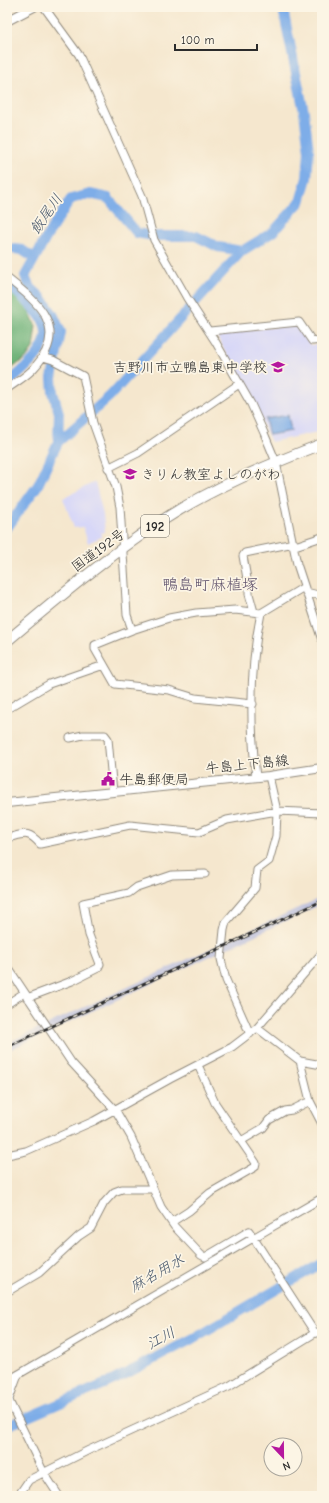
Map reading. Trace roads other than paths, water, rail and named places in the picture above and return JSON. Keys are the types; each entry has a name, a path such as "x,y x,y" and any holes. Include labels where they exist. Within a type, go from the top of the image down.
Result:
{"highway":[{"name":"国道192号","path":"7,640 80,579 164,520 220,489 276,462 322,444"}],"main road":[{"path":"7,21 34,7"},
{"name":"牛島上下島線","path":"7,803 269,776 322,768"}],"street":[{"path":"44,7 79,55 142,196 154,236 196,313 210,331 251,404 276,462 305,589 322,640"},
{"path":"7,278 38,306 47,318 50,326 49,341 43,357 33,370 7,389"},
{"path":"210,331 299,322 312,341 322,340"},
{"path":"43,357 55,361 83,376 93,423 120,507 127,615 132,630"},
{"path":"108,468 144,450 239,384"},
{"path":"256,777 251,736 258,612 248,594 249,590 243,556 245,553 322,537"},
{"path":"253,704 195,698 169,690 115,684 95,649 95,645 132,630 169,618 196,613 235,610 258,612 305,589 322,596"},
{"path":"7,709 48,684 104,665"},
{"path":"70,738 83,735 105,735 108,739 113,792"},
{"path":"250,1034 231,993 223,971 221,959 226,922 255,888 257,870 268,861 276,836 277,812 269,776"},
{"path":"7,838 26,834 32,835 40,844 130,825 198,832 227,820 277,812 322,813"},
{"path":"7,1004 26,996 72,981 98,968 100,964 89,935 83,903 129,893 137,887 172,875 204,874"},
{"path":"7,1156 26,1151 116,1111 170,1079 232,1047 257,1028 322,954"},
{"path":"7,966 71,1062 116,1111 131,1137 161,1207 172,1222 201,1256 205,1257 250,1231 291,1297 318,1333 229,1386 89,1450 29,1480 18,1496"},
{"path":"257,1028 300,1061 322,1065"},
{"path":"300,1061 310,1101 322,1124"},
{"path":"172,1222 189,1211 210,1192 255,1167 256,1163 215,1103 198,1065"},
{"path":"241,1141 263,1128 269,1120 284,1111 292,1110 310,1101"},
{"path":"7,1292 39,1273 78,1236 91,1228 104,1203 114,1192 128,1188 153,1189"},
{"path":"7,1381 252,1235 322,1198"},
{"path":"18,1375 10,1400 13,1410 44,1473 59,1496"}],"water":[{"path":"288,415 291,431 269,435 265,419"}],"waterway":[{"name":"飯尾川","path":"58,442 110,396 242,251 273,232 300,202 307,178 309,151 304,112 284,14 285,7"},
{"name":"飯尾川","path":"7,528 38,485 58,442 59,413 53,392 52,378 61,332 53,314 42,298 30,287 25,276 50,231 71,199 90,194 108,198 137,233 153,236 196,236 218,247 242,251"},
{"path":"7,248 22,250 34,258"},
{"name":"麻名用水","path":"7,283 34,309 42,319 46,328 46,338 36,356 7,384"},
{"name":"江川","path":"7,1426 114,1380 192,1339 322,1263"}],"railway":[{"path":"7,1047 322,901"}],"place":[{"name":"吉野川市立鴨島東中学校","path":"278,367"},
{"name":"きりん教室よしのがわ","path":"130,474"},
{"name":"牛島郵便局","path":"108,779"}],"district":[{"name":"鴨島町麻植塚","path":"210,584"}]}
